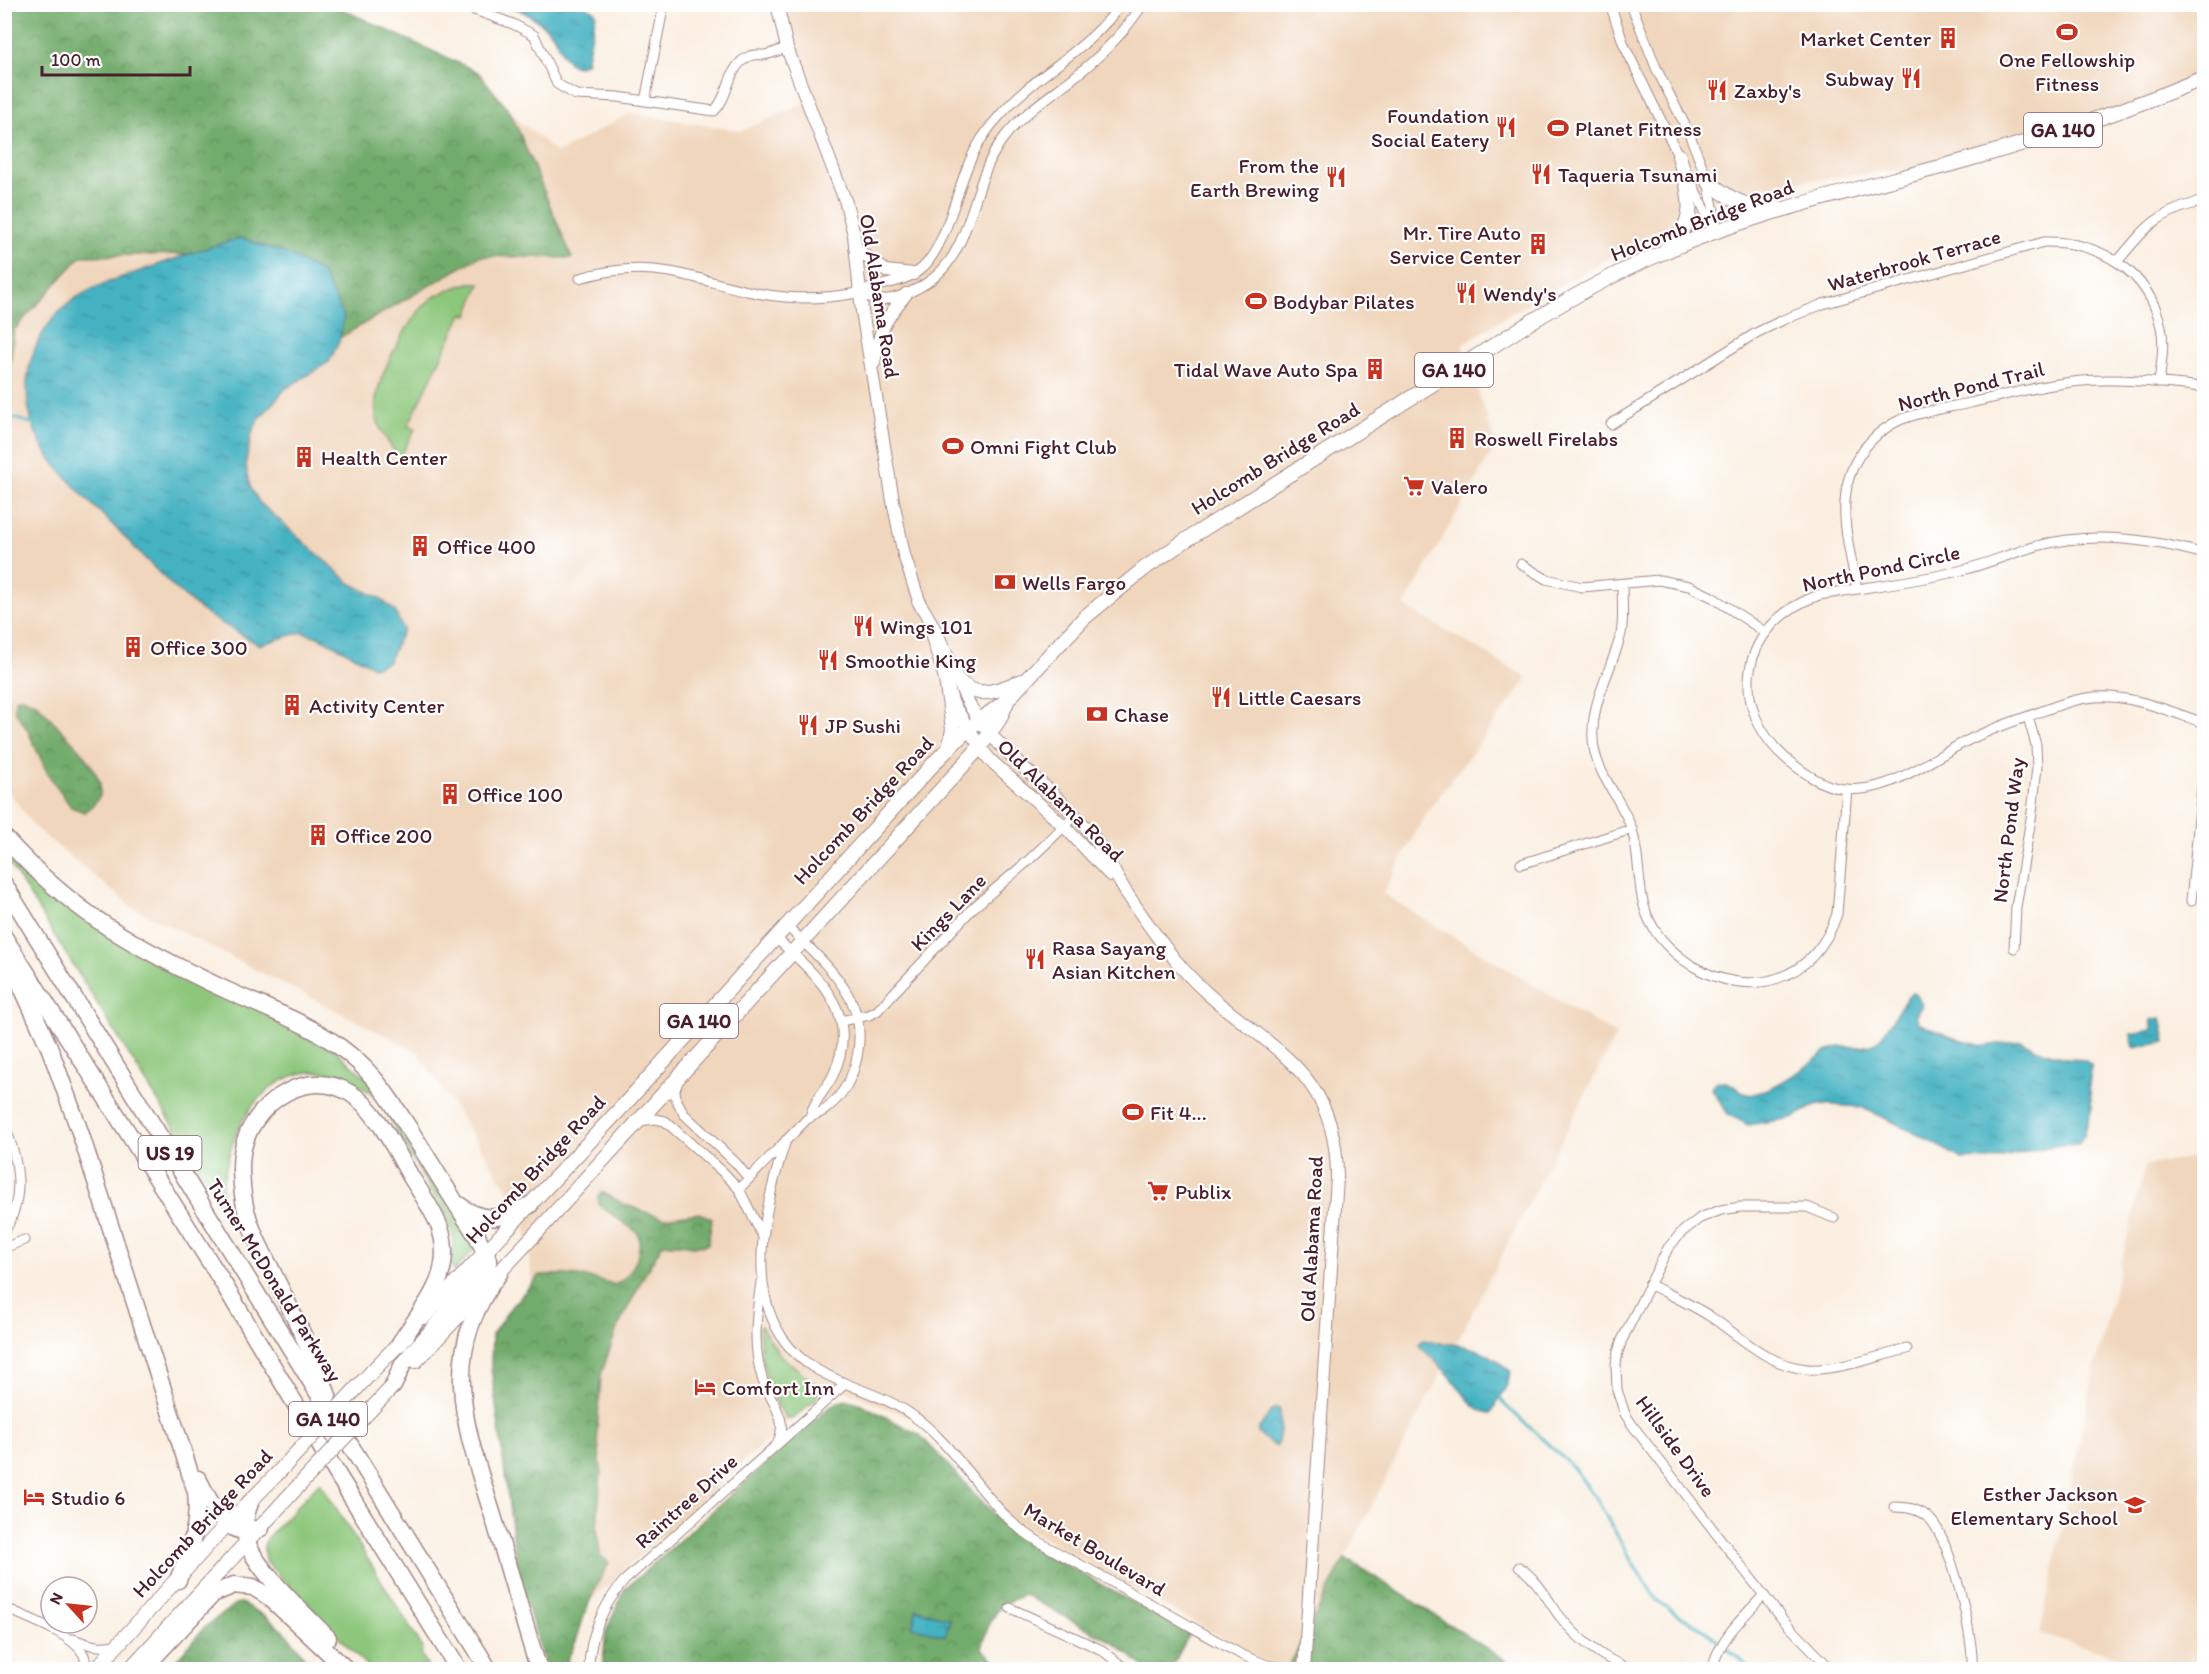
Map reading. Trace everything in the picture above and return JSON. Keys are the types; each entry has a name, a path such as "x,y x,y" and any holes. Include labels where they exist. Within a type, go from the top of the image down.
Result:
{"highway":[{"path":"4,837 56,889 119,936 168,963 320,1034 350,1055 376,1078 386,1092 486,1252 489,1262 485,1271 403,1364 393,1386"},
{"name":"Turner McDonald Parkway","path":"4,884 489,1670"},
{"name":"US 19","path":"4,937 220,1278 339,1477 459,1670"},
{"path":"4,946 60,1075 196,1492 198,1506 194,1536 178,1580"},
{"path":"336,1422 317,1366 253,1230 243,1192 241,1164 248,1133 267,1107 293,1089 308,1084 330,1085 350,1092 362,1102 390,1142 439,1227 444,1256 441,1276 399,1343"},
{"path":"450,1195 470,1213 488,1218 502,1216 530,1205"},
{"path":"500,1272 483,1297 469,1328 462,1361 461,1396 470,1438 539,1670"},
{"path":"186,1457 216,1511 227,1524 236,1530 251,1534"},
{"path":"250,1503 245,1520 251,1534 252,1554 264,1571 358,1670"},
{"path":"142,1670 157,1662 213,1594 229,1586 243,1585 253,1587 269,1597 347,1670"}],"main road":[{"name":"Holcomb Bridge Road","path":"95,1670 227,1524 250,1503 623,1106 949,748 1007,700 1092,611 1128,581 1178,545 1534,320 1595,285 1657,255 1789,208 2029,141 2106,116 2205,78"},
{"path":"1657,255 1679,238 1691,203 1679,156"},
{"path":"1708,182 1725,195 1744,204 1766,209 1789,208"},
{"path":"951,679 980,693 993,692 1024,681"},
{"path":"949,748 953,729 951,679"},
{"name":"Holcomb Bridge Road","path":"129,1670 251,1534 500,1272 980,747 999,720 1007,700"}],"street":[{"path":"458,4 513,24 534,35 557,84 576,95 618,97 714,111 733,71 741,62 750,56 787,48"},
{"path":"645,101 664,4"},
{"name":"Old Alabama Road","path":"777,4 787,48 846,203 855,248 872,373 899,537 918,601 946,652 951,679 968,704 980,747 1020,788 1064,826 1125,891"},
{"path":"580,278 613,271 668,272 763,295 814,297 860,293 871,287 898,282 919,271 941,240 969,162 988,129 1014,101 1085,44 1112,18 1121,4"},
{"path":"860,293 879,300 906,294 928,283 951,260 991,157 1010,129 1115,42 1143,4"},
{"path":"1610,4 1624,45 1706,214 1718,232"},
{"path":"1631,4 1657,70 1688,130 1708,182 1718,232"},
{"path":"2117,262 2146,227 2157,219 2188,205 2205,201"},
{"name":"Waterbrook Terrace","path":"1611,424 1756,333 1782,320 1823,304 2044,242 2081,245 2100,252 2117,262 2143,288 2158,315 2163,344 2159,383"},
{"path":"855,248 886,272 913,274"},
{"path":"872,373 878,338 886,319 906,294"},
{"name":"North Pond Trail","path":"1857,589 1845,516 1846,489 1851,471 1859,456 1886,428 1915,415 2059,384 2106,380 2205,387"},
{"name":"North Pond Circle","path":"2205,554 2139,540 2107,537 2079,539 2039,545 1959,571 1819,595 1781,614 1765,632 1754,654 1749,679 1751,702 1759,726 1773,745 1799,769 1823,783 1847,789 1865,789 1892,783 1996,727 2072,701 2112,697 2137,701 2205,723"},
{"path":"1521,564 1546,579 1582,587 1659,580 1689,586 1712,597 1765,632"},
{"path":"1622,584 1621,632 1596,705 1592,735 1599,765 1632,829 1639,857 1644,908 1663,942 1682,958 1716,978 1741,983 1766,982 1788,975 1806,964 1822,947 1833,928 1839,902 1847,789"},
{"name":"North Pond Way","path":"2014,948 2016,907 2032,813 2037,766 2036,745 2028,717"},
{"name":"Old Alabama Road","path":"974,725 990,734 1005,752 1075,816 1100,846 1125,891 1192,980 1274,1045 1300,1071 1321,1102 1334,1139 1337,1178 1304,1670"},
{"path":"2191,901 2205,766"},
{"name":"Kings Lane","path":"841,1021 877,1011 986,895 1028,861 1075,816"},
{"path":"1521,864 1632,829"},
{"name":"Market Boulevard","path":"763,1238 739,1189 810,1117 826,1109 848,1080 858,1050 858,1018 854,1004 838,978 786,925"},
{"name":"Market Boulevard","path":"775,937 826,988 841,1021 842,1034 838,1062 834,1074 813,1104 810,1117"},
{"path":"680,1075 675,1090 679,1107 736,1163 749,1179"},
{"path":"637,1122 658,1119 672,1126 739,1189"},
{"path":"4,1124 14,1151 19,1183 16,1206 4,1232"},
{"name":"Market Boulevard","path":"786,1140 774,1179 763,1238 763,1271 771,1315 783,1339 793,1352 816,1371 890,1401 923,1423 944,1443 1006,1515 1040,1542 1242,1655 1270,1666 1295,1670"},
{"name":"Hillside Drive","path":"1832,1670 1783,1620 1633,1426 1621,1403 1616,1377 1618,1352 1668,1248 1682,1232 1700,1218 1720,1210 1741,1207 1807,1208 1834,1218"},
{"path":"4,1248 24,1239"},
{"path":"763,1271 757,1312 756,1350 763,1381 782,1419 783,1427 776,1445"},
{"path":"1649,1284 1709,1316 1765,1355 1789,1366 1808,1369 1828,1368 1907,1349"},
{"name":"Raintree Drive","path":"589,1670 591,1646 597,1627 608,1603 630,1574 845,1384"},
{"path":"1894,1507 1908,1507 1920,1511 1931,1520 1941,1534 1948,1550 1970,1631 1972,1670"},
{"path":"1519,1567 1535,1580 1559,1614 1586,1643 1604,1656 1633,1670"},
{"path":"1712,1670 1724,1641 1742,1618 1764,1596"},
{"path":"4,1607 65,1637 96,1647 104,1648 120,1643"},
{"path":"1010,1608 1102,1650 1126,1670"},
{"path":"65,1637 84,1653 86,1670"}],"shaded area":[{"path":"779,4 2198,5 2204,16 2204,79 1966,161 1779,184 1735,192 1664,227 1513,312 1462,345 1496,444 1404,606 1528,678 1425,815 1383,894 1616,1035 1287,1669 1279,1670 1003,1515 919,1422 829,1384 573,1617 524,1214 418,1052 132,907 33,826 5,785 4,5 517,127 511,113 557,153 631,113 741,131 810,101"},
{"name":"Esther Jackson Elementary School","path":"2204,1155 2204,1669 2166,1669 2040,1634 2093,1376 2145,1166"}],"green space":[{"path":"5,5 333,5 478,72 511,113 572,258 480,256 334,341 249,253 81,256 14,330 8,386 5,387"},
{"path":"469,283 480,283 468,315 462,314 408,426 415,429 399,459 382,432 376,414 379,386 385,370 402,336 422,308 440,294"},
{"path":"22,697 36,703 85,755 95,772 100,782 100,796 84,812 71,807 48,774 28,731 15,711 15,699"},
{"path":"5,845 59,897 326,1042 375,1086 475,1248 454,1272 452,1269 453,1236 447,1218 381,1104 371,1094 348,1079 325,1073 303,1073 283,1080 265,1093 249,1110 237,1132 224,1176 223,1196 219,1199 5,856"},
{"path":"602,1192 623,1204 663,1218 700,1213 712,1219 708,1244 702,1246 662,1245 616,1331 601,1375 597,1432 601,1470 597,1528 600,1555 609,1563 591,1598 575,1645 567,1659 570,1669 546,1669 518,1574 491,1367 492,1335 511,1307 540,1275 578,1276 615,1285 632,1269 638,1256 638,1233 599,1205 598,1196"},
{"path":"761,1326 780,1355 812,1381 819,1391 816,1399 793,1419 787,1419 769,1387 761,1352 759,1327"},
{"path":"848,1400 859,1403 920,1435 1003,1524 1052,1557 1189,1634 1171,1669 1147,1669 1114,1643 1025,1595 1002,1604 989,1623 982,1649 997,1662 1011,1669 602,1670 606,1632 624,1590 827,1409 838,1402"},
{"path":"320,1482 423,1648 421,1653 428,1669 370,1669 265,1561 266,1539"},
{"path":"1345,1558 1519,1669 1287,1670"},
{"path":"241,1603 265,1616 282,1630 312,1669 171,1669 171,1666 204,1628 235,1604"}],"water":[{"path":"510,5 559,7 573,5 593,10 596,13 586,63 577,66 569,62 554,36 545,26"},
{"path":"241,238 287,254 321,272 344,316 339,342 329,362 285,389 259,419 252,432 246,461 247,475 251,489 259,502 350,583 379,598 395,611 403,630 388,662 374,667 321,638 302,632 259,645 208,615 184,596 85,498 53,462 40,443 32,422 28,401 31,359 52,321 68,304 106,283 205,248"},
{"path":"1912,993 1918,996 1922,1005 1916,1015 1918,1023 1959,1040 1983,1046 2021,1041 2067,1059 2085,1060 2092,1066 2089,1085 2092,1107 2084,1135 2078,1144 2052,1146 1989,1160 1962,1159 1908,1129 1861,1107 1818,1104 1792,1118 1748,1125 1728,1114 1712,1089 1715,1082 1724,1081 1749,1095 1758,1093 1781,1082 1830,1050 1838,1047 1862,1047 1872,1044 1887,1030 1902,1004"},
{"path":"2161,1018 2166,1042 2134,1048 2131,1034 2153,1030 2151,1020"},
{"path":"1422,1340 1470,1347 1490,1356 1511,1372 1507,1385 1491,1413 1484,1412 1468,1399 1450,1376 1419,1345"},
{"path":"1276,1408 1280,1409 1280,1423 1277,1446 1274,1446 1258,1433 1258,1430 1271,1411"},
{"path":"917,1609 950,1619 945,1636 912,1627"}],"waterway":[{"path":"4,415 34,424"},
{"path":"1500,1397 1505,1405 1573,1467 1596,1498 1635,1567 1657,1600 1702,1628 1741,1660 1749,1670"}],"place":[{"name":"One Fellowship Fitness","path":"2067,32"},
{"name":"Market Center","path":"1948,38"},
{"name":"Subway","path":"1911,78"},
{"name":"Zaxby's","path":"1717,90"},
{"name":"Foundation Social Eatery","path":"1506,127"},
{"name":"Planet Fitness","path":"1558,128"},
{"name":"Taqueria Tsunami","path":"1541,174"},
{"name":"From the Earth Brewing","path":"1336,177"},
{"name":"Mr. Tire Auto Service Center","path":"1538,244"},
{"name":"Wendy's","path":"1466,293"},
{"name":"Bodybar Pilates","path":"1256,301"},
{"name":"Tidal Wave Auto Spa","path":"1375,369"},
{"name":"Roswell Firelabs","path":"1457,438"},
{"name":"Omni Fight Club","path":"953,446"},
{"name":"Health Center","path":"304,457"},
{"name":"Valero","path":"1414,486"},
{"name":"Office 400","path":"420,546"},
{"name":"Wells Fargo","path":"1005,582"},
{"name":"Wings 101","path":"863,626"},
{"name":"Office 300","path":"133,647"},
{"name":"Smoothie King","path":"828,660"},
{"name":"Little Caesars","path":"1221,697"},
{"name":"Activity Center","path":"292,705"},
{"name":"Chase","path":"1097,714"},
{"name":"JP Sushi","path":"808,725"},
{"name":"Office 100","path":"450,794"},
{"name":"Office 200","path":"318,835"},
{"name":"Rasa Sayang Asian Kitchen","path":"1035,959"},
{"name":"Fit 4...","path":"1133,1112"},
{"name":"Publix","path":"1158,1191"},
{"name":"Comfort Inn","path":"705,1387"},
{"name":"Studio 6","path":"34,1497"},
{"name":"Esther Jackson Elementary School","path":"2135,1505"}]}
